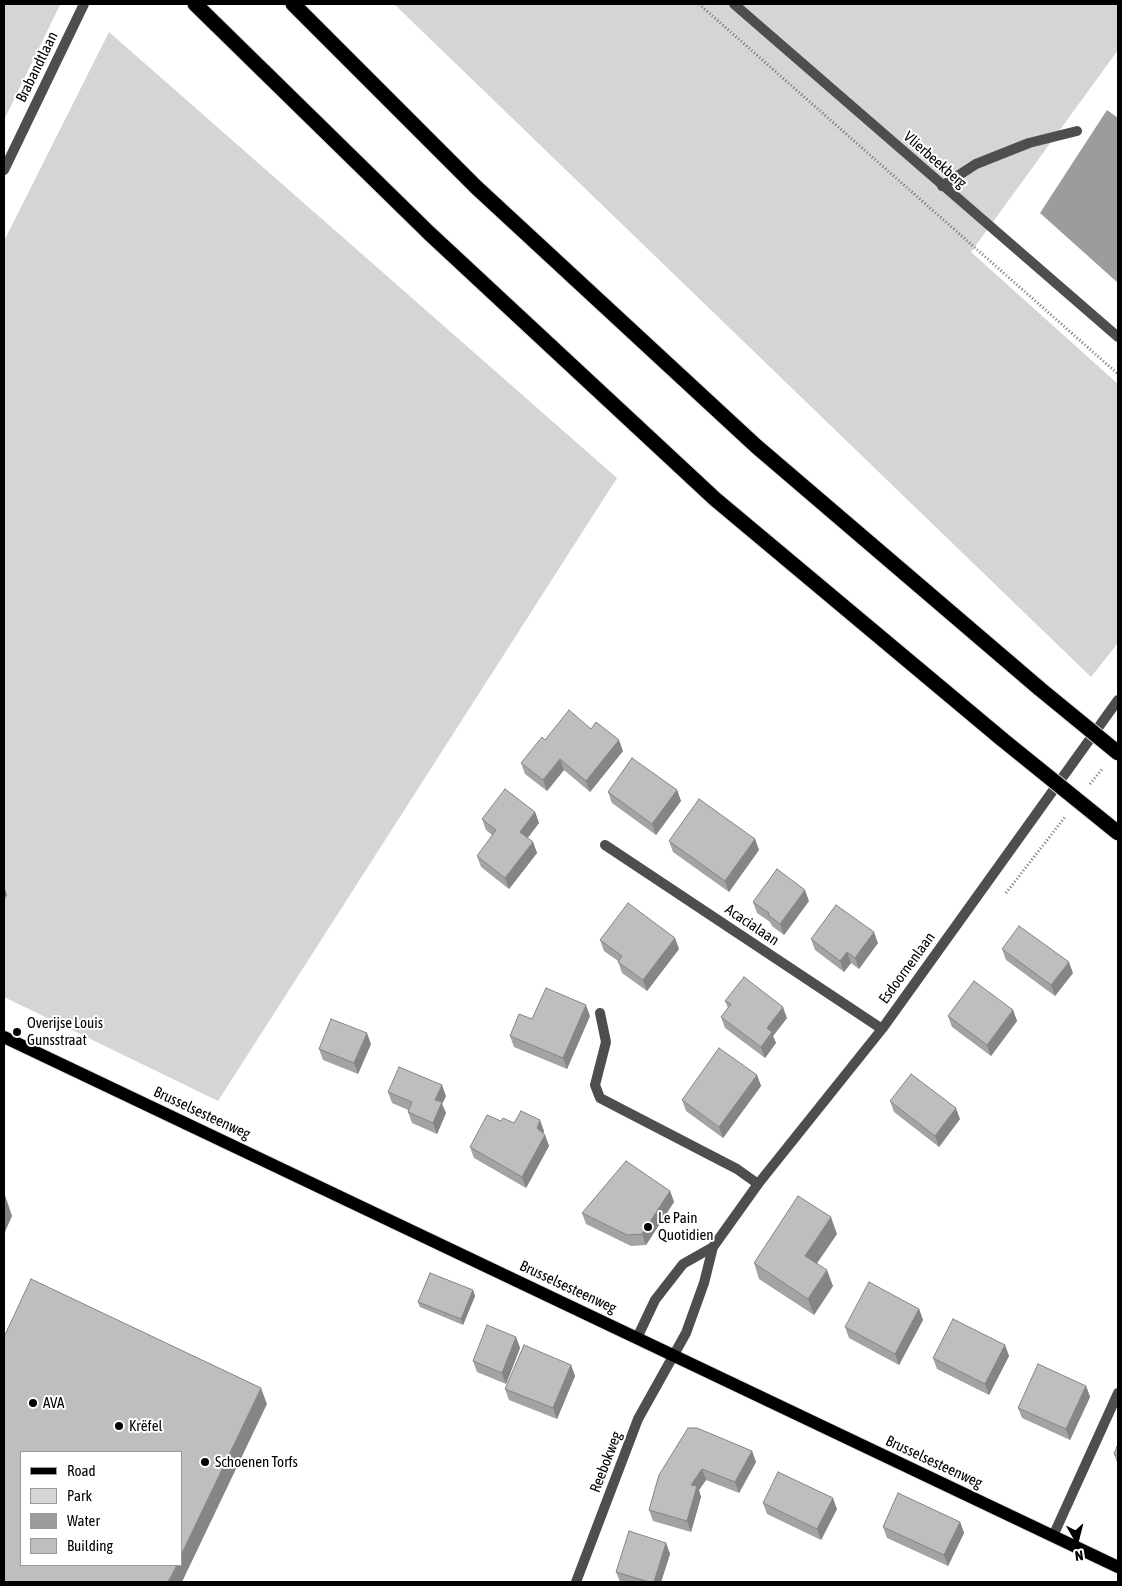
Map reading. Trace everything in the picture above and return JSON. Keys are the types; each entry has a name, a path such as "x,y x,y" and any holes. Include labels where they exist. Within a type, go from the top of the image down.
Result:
{"highway":[{"path":"196,4 429,233 716,499 1003,740 1118,833"},
{"path":"293,4 476,187 756,446 1040,689 1118,753"}],"main road":[{"name":"Brusselsesteenweg","path":"4,1037 1118,1568"}],"street":[{"name":"Brabandtlaan","path":"4,170 84,4"},
{"name":"Vlierbeekberg","path":"734,4 1118,337"},
{"path":"942,186 985,160 1029,143 1077,131"},
{"name":"Esdoornenlaan","path":"673,1356 686,1333 704,1283 713,1247 758,1184 882,1029 1118,700"},
{"name":"Acacialaan","path":"605,846 882,1029"},
{"path":"600,1013 606,1042 595,1085 600,1098 737,1169 758,1184"},
{"name":"Esdoornenlaan","path":"637,1338 655,1300 683,1264 713,1247"},
{"name":"Reebokweg","path":"576,1582 638,1419 673,1356"},
{"path":"1053,1536 1118,1393"}],"path":[{"path":"699,4 1118,374"}],"green space":[{"path":"4,4 60,5 4,120"},
{"path":"394,4 1118,4 1118,50 971,252 1118,384 1118,643 1091,677"},
{"path":"109,32 617,478 218,1101 4,997 4,241"}],"water":[{"path":"1107,110 1118,118 1118,283 1040,213"}],"building":[{"path":"569,710 591,729 596,722 619,740 586,781 560,759 543,780 521,763 542,737 545,740"},
{"path":"632,758 677,790 652,824 608,792"},
{"path":"505,789 535,812 520,832 533,842 505,878 477,856 496,830 482,819"},
{"path":"699,799 755,839 725,881 669,841"},
{"path":"777,869 805,890 780,924 768,915 769,913 753,902"},
{"path":"628,903 675,938 643,980 618,962 622,956 600,940"},
{"path":"836,905 874,932 855,958 847,952 840,961 811,939"},
{"path":"1019,926 1069,962 1051,985 1002,949"},
{"path":"744,977 783,1007 767,1028 772,1032 761,1047 721,1017 731,1004 725,1001"},
{"path":"974,981 1013,1010 987,1045 948,1016"},
{"path":"546,988 586,1005 563,1058 510,1036 519,1014 532,1019"},
{"path":"331,1019 367,1033 354,1063 319,1049"},
{"path":"719,1048 757,1075 719,1127 682,1100"},
{"path":"399,1067 442,1085 435,1100 442,1102 433,1123 408,1112 412,1102 388,1092"},
{"path":"911,1074 956,1108 935,1136 890,1101"},
{"path":"521,1111 540,1120 537,1128 545,1135 522,1177 470,1147 487,1115 501,1121 503,1118 514,1123"},
{"path":"626,1161 670,1191 642,1234 627,1235 582,1213"},
{"path":"798,1196 831,1217 805,1256 827,1270 808,1299 754,1263"},
{"path":"430,1273 473,1290 461,1319 418,1302"},
{"path":"31,1279 261,1388 182,1553 182,1451 20,1451 20,1566 176,1566 168,1582 4,1582 4,1337"},
{"path":"869,1282 919,1309 895,1354 845,1327"},
{"path":"953,1319 1005,1345 985,1384 933,1358"},
{"path":"487,1325 516,1337 502,1373 473,1361"},
{"path":"524,1345 571,1365 553,1408 505,1389"},
{"path":"1038,1364 1086,1386 1066,1429 1018,1408"},
{"path":"688,1428 697,1428 752,1451 735,1482 702,1469 691,1485 697,1486 687,1521 649,1510 659,1475"},
{"path":"1118,1444 1118,1456 1114,1454"},
{"path":"778,1472 833,1498 817,1529 763,1503"},
{"path":"898,1493 960,1522 944,1555 883,1527"},
{"path":"629,1531 666,1543 654,1582 616,1572"}],"place":[{"name":"Overijse Louis Gunsstraat","path":"17,1032"},
{"name":"Le Pain Quotidien","path":"648,1227"},
{"name":"AVA","path":"33,1403"},
{"name":"Krëfel","path":"119,1426"},
{"name":"Schoenen Torfs","path":"205,1462"}]}
